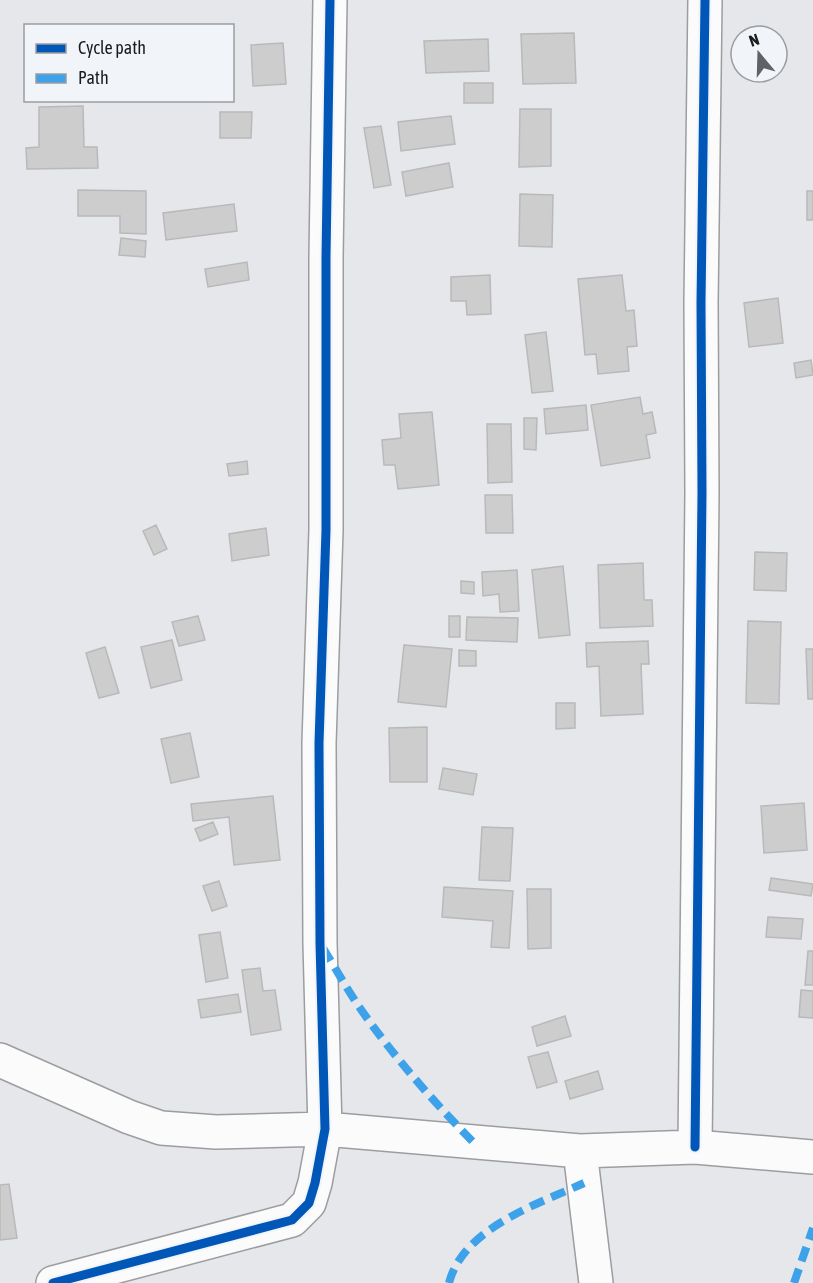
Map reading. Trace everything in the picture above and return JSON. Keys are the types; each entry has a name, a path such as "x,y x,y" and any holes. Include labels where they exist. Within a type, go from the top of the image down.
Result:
{"street":[{"path":"68,1281 292,1220 309,1203 315,1183 325,1129 320,943 319,743 326,530 326,257 330,0"},
{"path":"695,1147 705,0"},
{"path":"0,1060 129,1117 161,1128 216,1132 325,1129 579,1151 695,1147 813,1158"},
{"path":"579,1151 596,1283"}],"building":[{"path":"574,33 576,83 523,84 521,34"},
{"path":"488,39 489,71 426,73 424,41"},
{"path":"283,43 286,84 253,86 251,45"},
{"path":"464,83 493,83 493,103 464,103"},
{"path":"83,106 84,147 97,147 98,168 27,169 26,148 39,147 39,107"},
{"path":"520,109 551,109 551,166 519,167"},
{"path":"220,112 252,112 251,138 220,138"},
{"path":"451,116 455,144 401,151 398,122"},
{"path":"381,126 391,185 374,188 364,128"},
{"path":"449,163 453,187 406,196 402,172"},
{"path":"78,190 146,191 146,234 120,233 120,216 78,216"},
{"path":"807,191 813,191 813,220 807,220"},
{"path":"520,194 553,195 552,247 519,246"},
{"path":"234,204 237,231 166,240 163,213"},
{"path":"121,238 146,241 145,257 119,255"},
{"path":"247,262 249,280 208,287 205,269"},
{"path":"490,275 491,314 467,315 466,301 451,301 451,277"},
{"path":"622,275 626,311 634,310 637,346 627,347 629,371 598,374 596,354 585,355 578,279"},
{"path":"778,298 783,343 749,347 744,303"},
{"path":"546,332 553,391 532,393 525,335"},
{"path":"811,360 813,375 796,378 794,363"},
{"path":"640,397 643,414 652,412 656,433 646,435 650,458 601,466 591,405"},
{"path":"586,405 588,430 546,434 544,409"},
{"path":"432,412 439,485 398,489 395,465 384,465 382,440 401,438 399,414"},
{"path":"524,418 537,418 536,450 524,449"},
{"path":"487,424 511,424 512,482 488,483"},
{"path":"247,461 248,474 229,476 227,464"},
{"path":"485,495 512,495 513,533 486,533"},
{"path":"156,525 167,549 154,555 143,531"},
{"path":"266,528 269,555 232,561 229,534"},
{"path":"755,552 787,553 786,591 754,590"},
{"path":"643,563 644,600 652,600 653,626 600,628 598,565"},
{"path":"563,566 570,635 539,638 532,570"},
{"path":"517,570 519,611 500,612 499,594 483,596 482,572"},
{"path":"461,581 474,582 474,594 461,593"},
{"path":"198,616 205,640 179,646 172,622"},
{"path":"449,616 460,616 460,637 449,637"},
{"path":"467,617 518,618 517,642 466,640"},
{"path":"748,621 781,622 779,704 746,703"},
{"path":"172,640 182,680 151,688 141,647"},
{"path":"648,641 649,664 641,664 643,714 601,716 599,666 587,667 586,643"},
{"path":"404,645 452,649 446,707 398,702"},
{"path":"105,647 119,693 99,698 86,653"},
{"path":"806,649 813,649 813,699 808,699"},
{"path":"459,650 476,651 476,666 459,666"},
{"path":"556,703 575,703 575,728 556,729"},
{"path":"427,727 427,782 390,782 389,728"},
{"path":"190,733 199,777 171,783 161,739"},
{"path":"443,768 477,774 473,795 439,789"},
{"path":"273,796 280,860 234,865 229,817 193,821 191,804"},
{"path":"804,803 807,850 764,853 761,806"},
{"path":"213,822 218,834 200,841 195,829"},
{"path":"482,827 513,828 510,881 479,880"},
{"path":"771,878 813,884 811,896 769,890"},
{"path":"219,881 227,906 212,911 203,886"},
{"path":"444,887 513,891 509,948 491,947 493,921 442,917"},
{"path":"527,889 551,889 551,948 528,949"},
{"path":"768,917 803,919 801,939 766,937"},
{"path":"220,932 228,978 206,982 199,935"},
{"path":"808,951 813,951 813,985 805,985"},
{"path":"260,968 263,991 275,990 281,1030 251,1035 242,970"},
{"path":"801,990 813,991 813,1018 799,1017"},
{"path":"238,994 241,1012 201,1018 198,1000"},
{"path":"565,1016 571,1036 537,1046 532,1027"},
{"path":"548,1052 557,1082 537,1088 528,1057"},
{"path":"598,1071 603,1089 570,1099 565,1081"},
{"path":"9,1184 17,1238 0,1240 0,1185"}],"marked path":[{"path":"323,948 357,1003 388,1046 473,1142"},
{"path":"449,1283 457,1264 470,1247 486,1233 525,1209 584,1183"},
{"path":"794,1283 813,1228"}],"cycle path":[{"path":"53,1283 292,1220 309,1203 315,1183 325,1129 320,943 319,743 326,530 326,257 330,0"},
{"path":"695,1147 705,0"}]}
